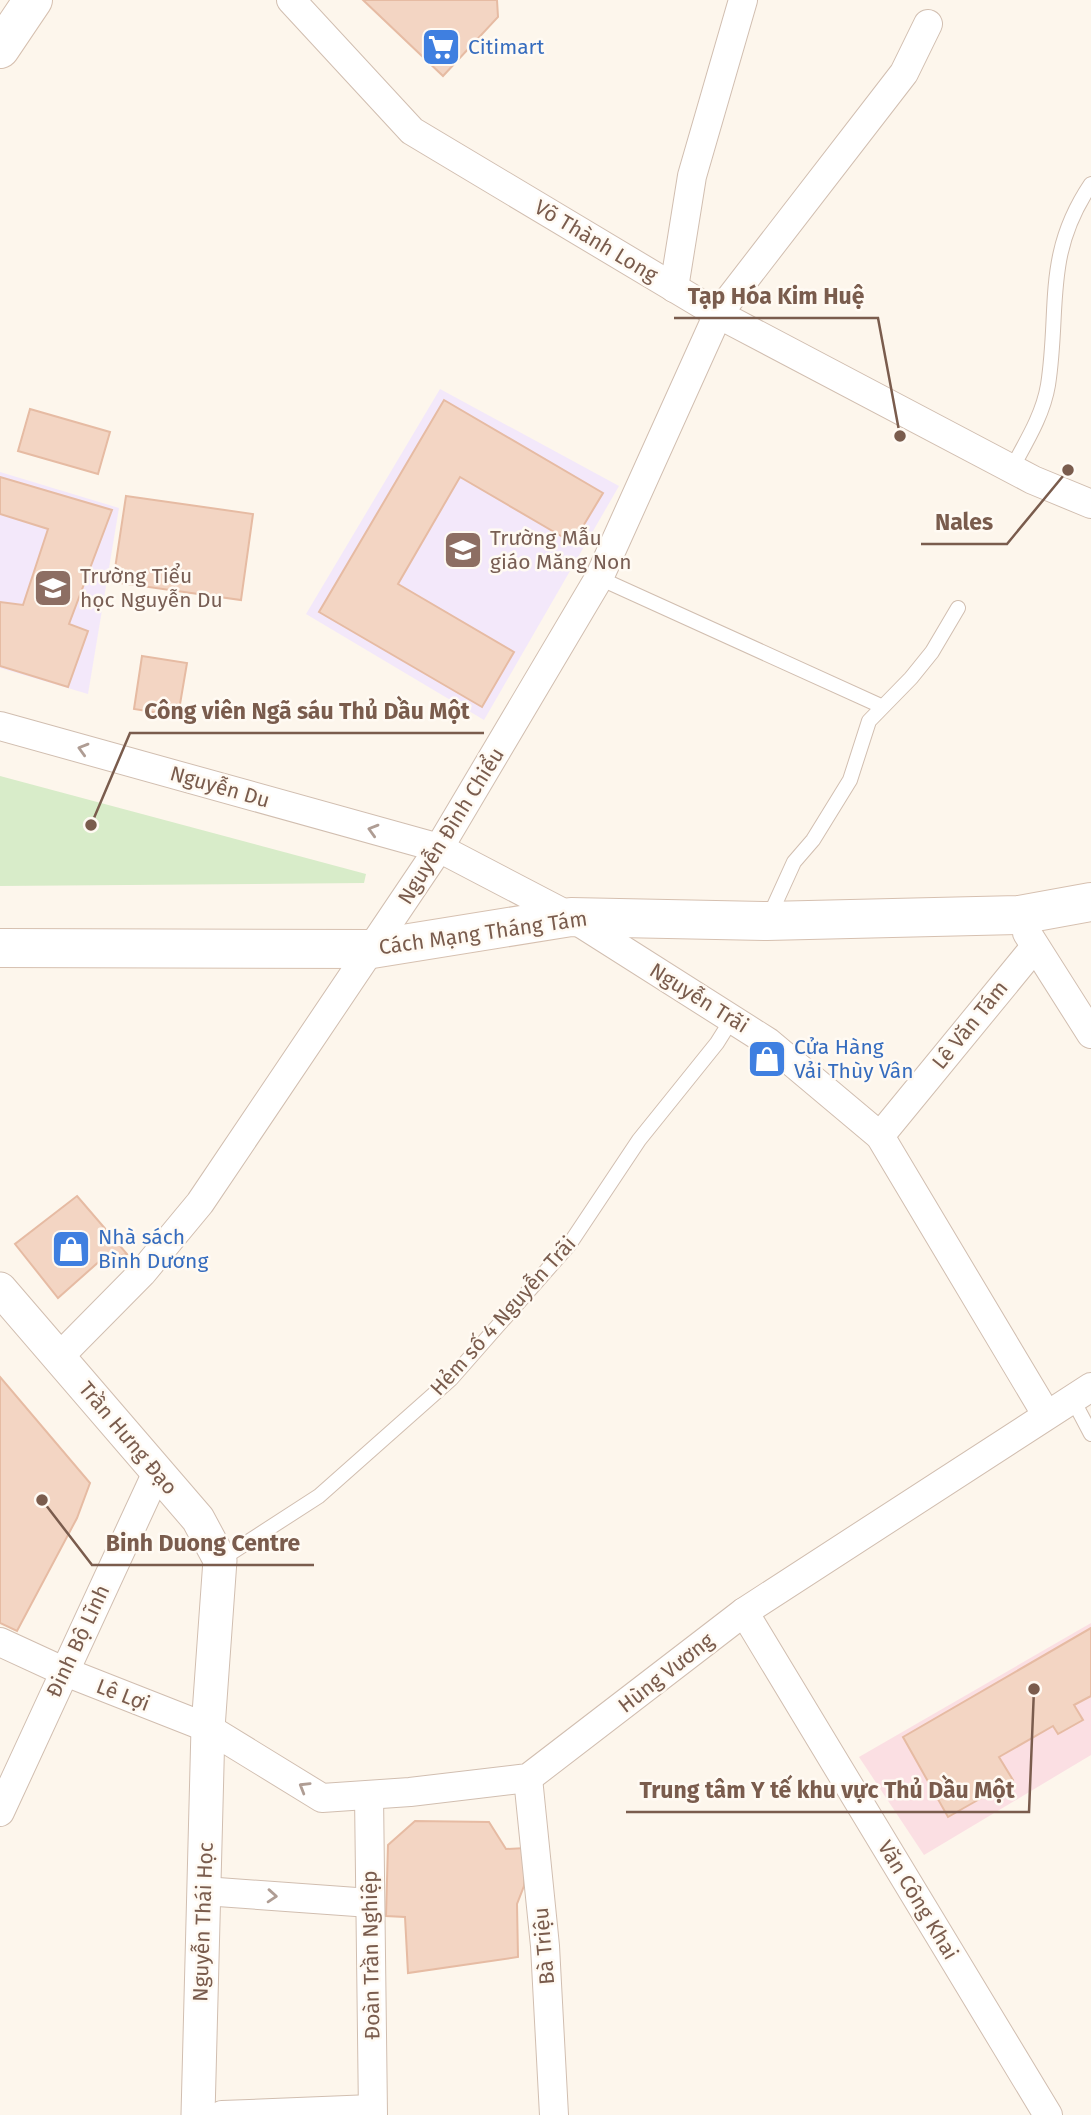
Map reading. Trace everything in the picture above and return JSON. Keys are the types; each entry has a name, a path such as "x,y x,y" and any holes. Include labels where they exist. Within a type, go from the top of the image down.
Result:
{"main road":[{"path":"0,48 33,0"},
{"name":"Cách Mạng Tháng Tám","path":"0,948 372,949 571,917 1027,931 1091,902"}],"street":[{"name":"Võ Thành Long","path":"291,0 412,131 718,314 1012,468 1091,504"},
{"path":"674,288 691,176 743,0"},
{"name":"Nguyễn Đình Chiểu","path":"59,1357 142,1273 200,1203 439,848 599,578 718,314 904,73 928,24"},
{"name":"Nguyễn Du","path":"0,726 439,848"},
{"name":"Nguyễn Trãi","path":"439,848 571,917 768,1042 880,1136 1046,1414"},
{"path":"1027,931 1091,1034"},
{"name":"Lê Văn Tám","path":"880,1136 1027,931"},
{"name":"Trần Hưng Đạo","path":"0,1289 198,1520 220,1560"},
{"name":"Hùng Vương","path":"527,1778 744,1612 1081,1392"},
{"name":"Đinh Bộ Lĩnh","path":"0,1812 63,1671 158,1472"},
{"path":"220,1560 208,1728 322,1798 527,1778"},
{"name":"Văn Công Khai","path":"744,1612 1048,2115"},
{"name":"Lê Lợi","path":"0,1642 63,1671 208,1728"},
{"name":"Nguyễn Thái Học","path":"198,2115 208,1728"},
{"name":"Bà Triệu","path":"527,1778 545,1946 554,2115"},
{"name":"Đoàn Trần Nghiệp","path":"369,1795 373,2112"},
{"path":"204,1891 370,1903"},
{"path":"222,2115 373,2112"}],"lane":[{"path":"1012,468 1041,412 1049,376 1056,266 1076,206 1091,184"},
{"path":"599,578 881,706"},
{"path":"767,921 794,862 813,840 850,780 869,721 918,670 958,608"},
{"name":"Hẻm số 4 Nguyễn Trãi","path":"220,1560 319,1496 450,1379 569,1245 639,1140 717,1043 732,1019"},
{"path":"1081,1392 1091,1434"}],"shaded area":[{"name":"Trường Mẫu giáo Măng Non","path":"440,389 619,486 484,720 306,614"},
{"name":"Trường Tiểu học Nguyễn Du","path":"0,472 119,508 88,694 0,668"},
{"path":"1091,1623 1091,1755 924,1855 859,1757"}],"green space":[{"path":"0,776 366,874 364,883 0,886"}],"building":[{"name":"Citimart","path":"363,0 497,0 498,17 443,76"},
{"path":"444,400 603,493 573,543 460,477 398,584 514,652 482,707 319,612"},
{"path":"30,409 110,432 98,474 18,451"},
{"name":"Trường Tiểu học Nguyễn Du","path":"0,477 112,510 69,624 88,631 68,687 0,666 0,602 23,605 48,529 0,514"},
{"path":"126,496 253,514 241,600 113,582"},
{"path":"142,656 187,663 178,716 134,709"},
{"name":"Nhà sách Bình Dương","path":"77,1196 127,1254 102,1259 58,1298 15,1244"},
{"path":"0,1377 90,1483 77,1518 17,1631 0,1623"},
{"path":"1091,1628 1091,1696 1074,1705 1083,1720 1058,1734 1053,1726 999,1757 1013,1780 948,1817 903,1737"},
{"path":"415,1821 489,1822 506,1849 525,1848 524,1886 517,1904 518,1957 408,1973 405,1917 386,1916 388,1845"}],"place":[{"name":"Citimart","path":"441,47"},
{"name":"Tạp Hóa Kim Huệ","path":"900,436"},
{"name":"Nales","path":"1068,470"},
{"name":"Trường Mẫu giáo Măng Non","path":"463,550"},
{"name":"Trường Tiểu học Nguyễn Du","path":"53,588"},
{"name":"Công viên Ngã sáu Thủ Dầu Một","path":"91,825"},
{"name":"Cửa Hàng Vải Thùy Vân","path":"767,1059"},
{"name":"Nhà sách Bình Dương","path":"71,1249"},
{"name":"Binh Duong Centre","path":"42,1500"},
{"name":"Trung tâm Y tế khu vực Thủ Dầu Một","path":"1034,1689"}]}
